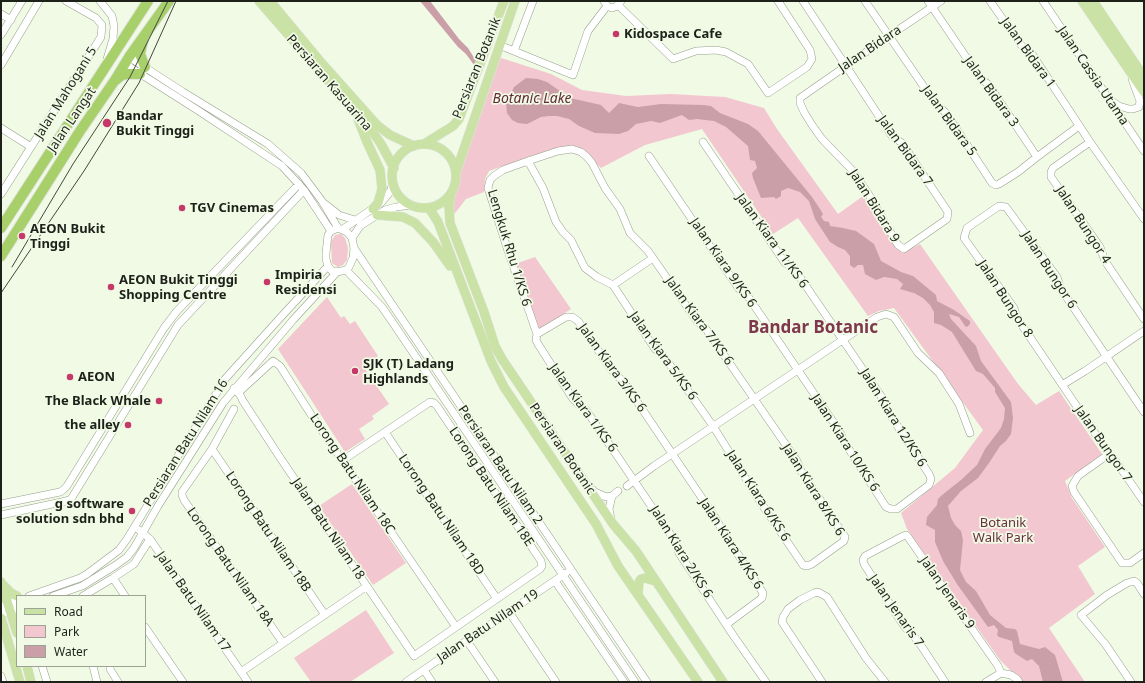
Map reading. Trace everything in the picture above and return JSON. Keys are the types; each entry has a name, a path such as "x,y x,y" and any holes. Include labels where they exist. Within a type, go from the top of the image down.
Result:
{"highway":[{"path":"138,16 143,1"},
{"name":"Jalan Langat","path":"1,228 148,1"},
{"path":"75,114 88,101 114,64 125,60 123,50 155,1"},
{"name":"Jalan Langat","path":"1,256 80,131 115,80 125,60 143,38 169,1"},
{"path":"115,80 122,75 142,71 140,54 143,38"}],"main road":[{"name":"Persiaran Botanik","path":"424,144 453,126 459,119 504,1"},
{"name":"Persiaran Botanik","path":"456,172 515,1"},
{"path":"1082,1 1144,93"},
{"path":"1093,1 1143,76"},
{"name":"Persiaran Kasuarina","path":"265,3 372,132 381,144 394,168"},
{"name":"Persiaran Kasuarina","path":"265,3 319,60 377,125 390,135 414,146"},
{"path":"356,114 380,170 382,189 375,212 402,217 415,223 440,251 461,285"},
{"path":"424,144 433,146 445,152 453,163 456,172 455,183 451,193 438,205 429,208 423,208 405,202 393,183 394,168 398,159 404,151 414,146 424,144"},
{"name":"Persiaran Botanic","path":"451,193 449,206 450,223 484,312 495,346 502,359 613,524 636,551 723,682"},
{"name":"Persiaran Botanic","path":"429,208 438,222 491,361 504,387 596,524 618,566 698,682"},
{"path":"638,594 639,582 641,579 645,578 655,581"},
{"path":"1,582 11,593 16,596"},
{"path":"1,582 7,609 16,631"},
{"path":"1,618 20,682"},
{"path":"27,667 31,682"}],"street":[{"path":"1,35 22,1"},
{"path":"1,65 39,1"},
{"name":"Jalan Mahogani 5","path":"1,194 101,37 102,25 96,18 66,1"},
{"path":"100,1 112,16 114,26 113,39 102,72"},
{"path":"514,51 533,1"},
{"path":"499,45 573,75 588,31 606,3 612,8 619,3 673,59 696,51 716,50 726,52 748,64 768,92 807,68 812,59 810,50 778,1"},
{"name":"Jalan Bidara 7","path":"802,1 892,136 902,143 948,212 947,219 930,232"},
{"name":"Jalan Bidara 5","path":"865,1 935,103 946,113 992,183 996,185 999,184 1037,158"},
{"name":"Jalan Bidara","path":"800,98 889,36 930,4 940,1"},
{"name":"Jalan Bidara 1","path":"990,1 1021,45 1032,54 1079,126 1144,219"},
{"name":"Jalan Cassia Utama","path":"1043,1 1144,151"},
{"name":"Jalan Bidara 3","path":"930,4 981,78 988,84 1037,158"},
{"path":"1,14 11,20"},
{"path":"125,60 282,166 304,190 331,231"},
{"path":"1108,98 1119,106 1128,109 1133,110 1139,107 1139,94 1123,61"},
{"path":"142,71 183,92 268,144 301,173 322,201 340,229 352,238 354,248 353,258 346,270 338,272 332,271 328,266 326,259 326,242 331,231 340,229 355,220 375,212 412,205"},
{"name":"Jalan Bidara 9","path":"800,98 800,103 812,125 822,139 853,171 901,248 907,248 930,232"},
{"path":"1037,158 1079,126"},
{"path":"1,128 31,147"},
{"name":"Jalan Kiara 11/KS 6","path":"702,142 785,263 793,267 842,340"},
{"name":"Jalan Bungor 4","path":"1090,142 1053,168 1051,177 1100,247 1105,261 1144,319"},
{"name":"Lengkuk Rhu 1/KS 6","path":"537,334 488,188 490,180 494,176 503,170 558,151 572,149 581,152 592,163 605,188 620,209 630,233 643,245"},
{"name":"Jalan Kiara 9/KS 6","path":"649,156 739,289 749,298 797,370"},
{"path":"528,161 543,188 556,222 562,232 571,240 585,268 597,277 613,285 653,258"},
{"path":"352,238 360,226 375,212 386,197 393,183"},
{"path":"1,504 60,492 63,490 164,328 177,311 299,184"},
{"path":"1,515 71,499 178,325 304,190"},
{"path":"292,204 300,200 307,200 313,204"},
{"path":"322,201 339,215 355,220"},
{"name":"Jalan Bungor 6","path":"983,216 999,206 1006,207 1056,277 1061,289 1144,412"},
{"name":"Jalan Bungor 8","path":"983,216 967,228 964,238 1014,308 1017,318 1062,385"},
{"path":"244,241 251,247"},
{"name":"Jalan Kiara 7/KS 6","path":"643,245 697,321 706,329 754,398"},
{"name":"Persiaran Batu Nilam 2","path":"354,248 647,682"},
{"name":"Persiaran Batu Nilam 16","path":"32,595 80,578 119,550 226,379 328,266"},
{"name":"Persiaran Batu Nilam 2","path":"346,270 382,308 635,682"},
{"name":"Persiaran Batu Nilam 16","path":"55,595 82,586 127,557 134,548 208,424 293,320 338,272"},
{"name":"Jalan Kiara 5/KS 6","path":"613,285 655,349 663,355 713,426"},
{"path":"177,311 184,318"},
{"path":"627,486 876,316 886,314 894,317 918,353 939,373 954,396 965,418 970,433"},
{"name":"Jalan Kiara 3/KS 6","path":"537,334 566,317 572,317 575,319 611,369 626,385 672,454"},
{"path":"1062,385 1144,331"},
{"name":"Jalan Kiara 1/KS 6","path":"537,334 536,340 538,344 573,399 586,410 634,480"},
{"name":"Jalan Kiara 12/KS 6","path":"842,340 881,396 887,410 931,479 929,485 897,509"},
{"name":"Lorong Batu Nilam 18C","path":"234,391 273,361 280,366 456,627"},
{"name":"Jalan Kiara 10/KS 6","path":"797,370 840,432 845,443 886,507 897,509"},
{"path":"431,379 439,374"},
{"name":"Jalan Bungor 7","path":"1062,385 1144,502"},
{"name":"Jalan Batu Nilam 18","path":"234,391 243,401 414,656 456,627"},
{"name":"Jalan Kiara 8/KS 6","path":"754,398 797,461 801,471 845,537 844,541 812,564 807,566 803,565"},
{"name":"Lorong Batu Nilam 18E","path":"385,432 430,402 437,406 541,561 542,566 540,569 497,599"},
{"name":"Lorong Batu Nilam 18A","path":"234,408 212,449 182,492 182,495 283,643"},
{"name":"Jalan Kiara 6/KS 6","path":"713,426 761,503 803,565"},
{"path":"343,460 385,432"},
{"name":"Lorong Batu Nilam 18D","path":"385,432 497,599"},
{"name":"Lorong Batu Nilam 18B","path":"212,449 325,615"},
{"name":"Jalan Kiara 4/KS 6","path":"672,454 716,519 720,528 763,593 762,598 727,624"},
{"path":"1109,454 1078,476 1072,486 1074,492 1122,563 1130,563 1144,553"},
{"name":"Jalan Kiara 2/KS 6","path":"634,480 675,540 679,553 766,682"},
{"path":"585,482 595,492 602,496 612,496"},
{"path":"613,524 609,515 609,509 612,496 618,491"},
{"name":"Jalan Batu Nilam 17","path":"134,526 150,539 248,682"},
{"name":"Jalan Jenaris 9","path":"883,546 903,536 906,535 908,537 998,666 1001,673"},
{"path":"85,595 134,564 150,539"},
{"name":"Jalan Jenaris 7","path":"883,546 865,556 863,560 864,564 904,626 918,641 945,682"},
{"name":"Jalan Batu Nilam 19","path":"406,682 571,570"},
{"path":"113,578 124,595"},
{"path":"554,581 624,682"},
{"path":"1131,682 1106,645 1081,615 1107,595 1127,583 1134,581 1144,594"},
{"path":"241,672 367,586"},
{"path":"822,682 782,622 788,609 800,600 818,592 827,597 866,658 885,682"},
{"path":"456,627 497,599"},
{"path":"7,609 16,602"},
{"path":"508,612 556,682"},
{"path":"148,638 183,682"},
{"path":"467,641 495,682"},
{"path":"42,667 47,682"},
{"path":"93,667 97,682"},
{"path":"110,667 118,682"},
{"path":"424,670 432,682"},
{"path":"986,682 1001,673 1011,675 1019,682"},
{"path":"1,676 3,682"}],"green space":[{"name":"Botanik Walk Park","path":"498,57 551,74 582,90 626,96 670,94 725,97 764,108 777,129 838,214 863,196 902,253 920,244 1018,384 1036,405 1059,391 1102,454 1065,481 1072,498 1105,547 1078,566 1095,594 1049,628 1085,682 1022,682 1000,660 907,529 901,513 955,468 983,430 894,308 879,311 868,316 798,218 773,234 702,129 645,145 601,168 577,146 534,155 489,171 485,179 484,192 466,199 452,217 452,194"},
{"path":"341,234 345,238 348,248 347,260 343,265 338,267 332,263 331,242 335,235"},
{"path":"535,257 571,309 540,329 536,327 515,264"},
{"path":"327,297 341,318 344,316 350,324 355,321 378,356 363,366 389,404 372,416 374,419 359,429 365,439 345,452 278,349"},
{"path":"352,484 406,563 373,585 319,506"},
{"path":"366,610 394,653 350,682 311,682 294,658"}],"water":[{"path":"420,1 430,1 459,39 468,48 476,61 474,65 466,54 458,47"},
{"name":"Botanic Lake","path":"526,78 538,79 547,82 570,98 601,105 609,113 619,103 638,107 661,104 704,105 711,106 720,113 748,124 758,131 812,197 823,214 821,217 824,221 829,222 830,226 856,231 874,244 881,261 901,272 913,276 936,295 937,301 970,321 970,324 967,327 959,317 949,314 951,319 976,346 981,361 1011,402 1013,418 1011,434 1006,441 1000,446 978,478 961,491 948,506 951,518 961,531 963,540 960,570 966,582 976,591 990,615 1006,628 1015,629 1017,631 1020,644 1039,649 1045,647 1055,655 1063,682 1043,682 1039,666 1032,659 1027,661 1016,654 1014,652 1012,641 999,637 997,635 998,630 994,625 988,627 957,584 943,561 935,542 935,530 926,525 927,517 937,505 938,499 977,465 985,449 1001,428 1005,408 995,392 995,388 983,374 976,371 952,332 941,325 934,323 934,312 930,305 923,298 914,293 900,289 903,284 897,279 884,277 876,280 865,274 863,265 858,265 854,268 850,265 850,256 845,250 830,242 815,219 809,201 800,192 788,188 781,191 781,196 776,199 774,197 761,198 752,173 757,168 755,161 750,160 748,146 726,127 714,121 697,119 689,120 682,115 660,123 651,121 636,124 628,131 619,134 595,133 579,126 569,119 557,116 541,117 527,124 518,123 512,120 507,113 506,104 514,87"}],"tram line":[{"path":"12,267 73,164 130,77 168,1"},
{"path":"1,293 84,171 139,83 176,1"}],"place":[{"name":"Kidospace Cafe","path":"616,34"},
{"name":"Bandar Bukit Tinggi","path":"107,123"},
{"name":"TGV Cinemas","path":"182,208"},
{"name":"AEON Bukit Tinggi","path":"22,236"},
{"name":"Impiria Residensi","path":"267,282"},
{"name":"AEON Bukit Tinggi Shopping Centre","path":"111,287"},
{"name":"SJK (T) Ladang Highlands","path":"355,371"},
{"name":"AEON","path":"70,377"},
{"name":"The Black Whale","path":"159,401"},
{"name":"the alley","path":"128,425"},
{"name":"g software solution sdn bhd","path":"132,511"}],"district":[{"name":"Bandar Botanic","path":"813,328"}]}
